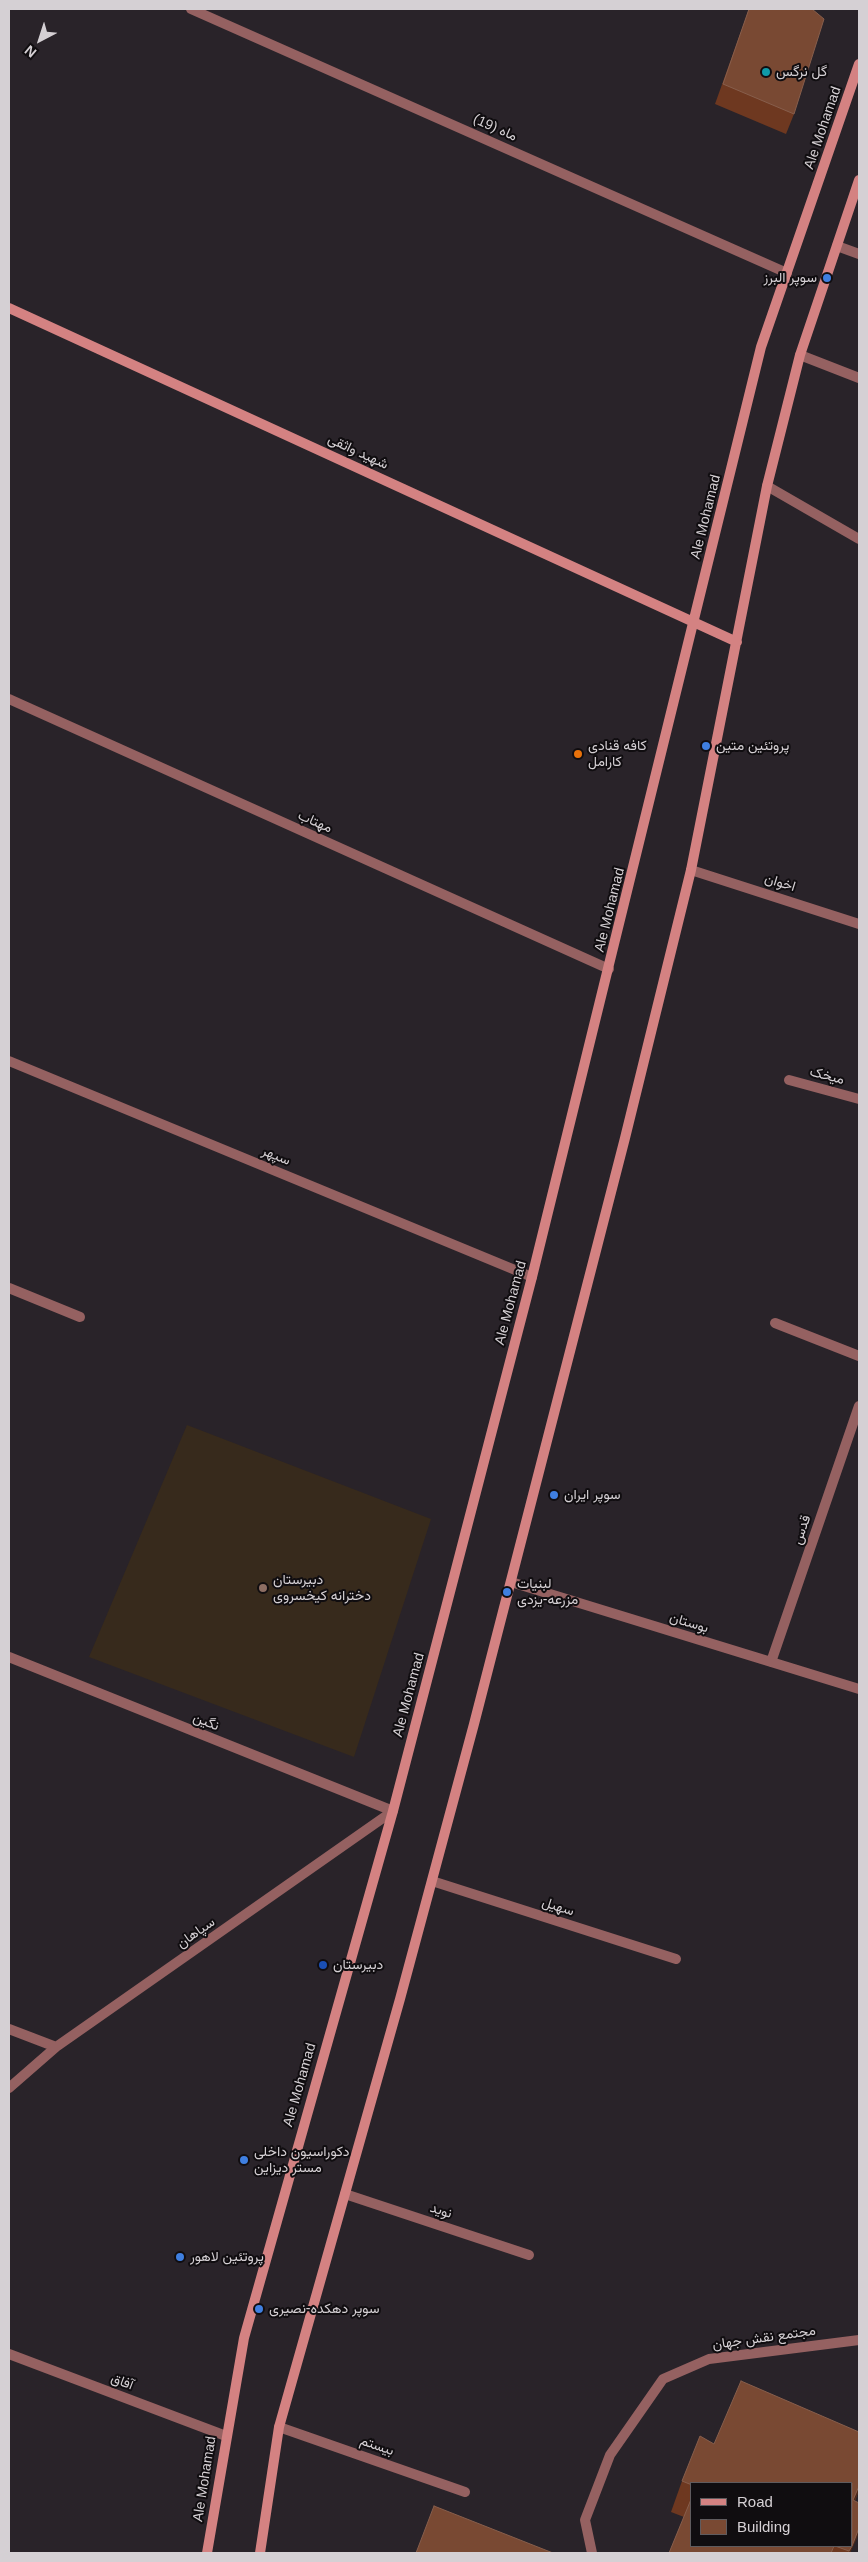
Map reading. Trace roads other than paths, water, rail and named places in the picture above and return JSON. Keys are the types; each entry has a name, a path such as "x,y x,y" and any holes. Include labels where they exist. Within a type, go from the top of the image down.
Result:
{"main road":[{"name":"Ale Mohamad","path":"208,2553 226,2436 244,2338 393,1812 532,1277 695,622 761,347 859,64"},
{"path":"260,2553 279,2427 432,1881 511,1582 692,870 768,486 800,355 859,180"},
{"name":"شهید واثقی","path":"9,308 737,642"}],"street":[{"name":"ماه (19)","path":"191,9 787,273"},
{"path":"837,246 859,254"},
{"path":"800,355 859,378"},
{"path":"768,486 859,539"},
{"name":"مهتاب","path":"9,700 609,969"},
{"name":"اخوان","path":"692,870 859,924"},
{"name":"سپهر","path":"9,1062 532,1277"},
{"name":"میخک","path":"789,1080 859,1099"},
{"path":"9,1288 80,1317"},
{"path":"774,1323 859,1356"},
{"name":"قدس","path":"771,1662 859,1406"},
{"name":"بوستان","path":"511,1582 859,1689"},
{"name":"نگین","path":"9,1657 393,1812"},
{"name":"سپاهان","path":"9,2088 56,2047 393,1812"},
{"name":"سهیل","path":"432,1881 676,1959"},
{"path":"9,2029 56,2047"},
{"name":"نوید","path":"345,2194 529,2254"},
{"name":"مجتمع نقش جهان","path":"592,2553 585,2520 610,2455 663,2379 709,2359 859,2340"},
{"name":"آفاق","path":"9,2354 226,2436"},
{"name":"بیستم","path":"279,2427 465,2492"}],"place":[{"name":"گل نرگس","path":"766,72"},
{"name":"سوپر البرز","path":"827,278"},
{"name":"پروتئین متین","path":"706,746"},
{"name":"کافه قنادی کارامل","path":"578,754"},
{"name":"سوپر ایران","path":"554,1495"},
{"name":"دبیرستان دخترانه کیخسروی","path":"263,1588"},
{"name":"لبنیات مزرعه-یزدی","path":"507,1592"},
{"name":"دبیرستان","path":"323,1965"},
{"name":"دکوراسیون داخلی مستر دیزاین","path":"244,2160"},
{"name":"پروتئین لاهور","path":"180,2257"},
{"name":"سوپر دهکده-نصیری","path":"259,2309"}]}
